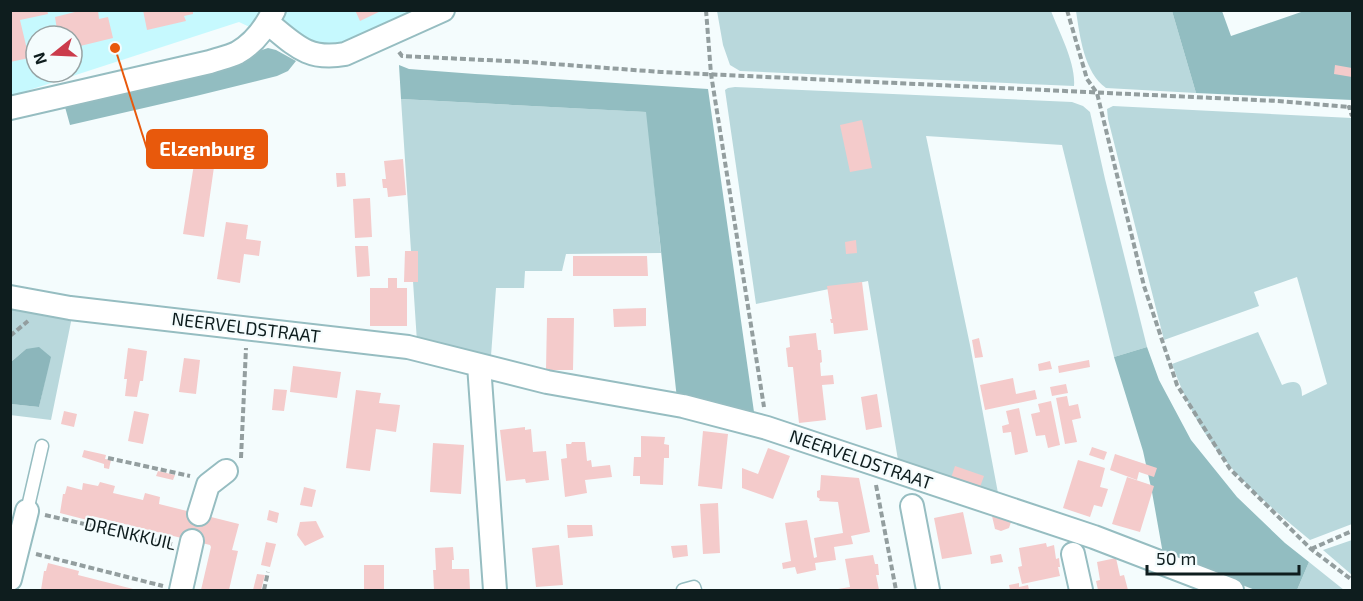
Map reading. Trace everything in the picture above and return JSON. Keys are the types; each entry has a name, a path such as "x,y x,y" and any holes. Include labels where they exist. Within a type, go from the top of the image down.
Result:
{"street":[{"path":"10,108 210,62 237,53 253,40 271,17 301,50 329,57 345,54 443,10"},
{"name":"NEERVELDSTRAAT","path":"10,297 70,308 408,347 547,382 683,406 767,428 1094,537 1232,591"},
{"path":"479,365 495,591"},
{"path":"199,514 208,485 226,471"},
{"path":"912,506 928,591"},
{"path":"10,579 27,511"},
{"name":"DRENKKUIL","path":"181,590 191,544"},
{"path":"1073,554 1081,591"}],"lane":[{"path":"27,511 42,446"},
{"path":"683,591 694,587 695,591"}],"path":[{"path":"706,10 711,74 767,428"},
{"path":"1067,10 1087,79 1097,93 1144,286 1177,385 1230,469 1311,549 1353,580"},
{"path":"388,35 402,56 661,72 1278,101 1351,107 1353,116"},
{"path":"226,471 241,462 247,329"},
{"path":"108,458 205,479 208,485"},
{"path":"871,463 896,591"},
{"name":"DRENKKUIL","path":"27,511 191,544"},
{"path":"1311,549 1353,531"},
{"path":"18,549 181,590"},
{"path":"264,591 268,572"}],"shaded area":[{"path":"10,11 445,11 323,61 239,22 84,72 84,24 24,24 24,84 48,84 11,96"},
{"path":"717,11 1051,11 1070,58 1074,86 740,71 730,65 723,45"},
{"path":"1076,11 1172,11 1196,93 1106,88 1093,73 1084,53"},
{"path":"1172,11 1222,11 1231,36 1304,11 1352,11 1352,100 1196,93"},
{"path":"268,48 296,61 288,71 277,76 70,125 65,107 157,84"},
{"path":"399,65 409,69 708,89 755,419 677,399 646,112 401,99"},
{"path":"735,87 1072,102 1083,106 1090,112 1147,347 1114,357 1062,145 926,136 970,345 998,493 898,460 868,281 756,304 725,90"},
{"path":"401,99 647,112 661,253 566,254 562,271 525,271 524,288 496,288 491,356 417,342"},
{"path":"1113,106 1352,118 1352,524 1310,540 1265,502 1237,474 1212,443 1197,419 1172,364 1258,332 1282,385 1290,382 1299,384 1302,396 1327,384 1297,277 1254,292 1259,306 1164,340 1108,119 1107,109"},
{"path":"11,305 72,317 51,420 10,415 11,404 39,407 50,357 26,349 11,362"},
{"path":"39,347 51,357 39,407 11,404 11,362 26,349"},
{"path":"1147,347 1159,380 1191,440 1237,497 1285,543 1309,562 1297,590 1255,590 1163,554 1143,451 1114,357"},
{"path":"1352,540 1352,575 1323,550"},
{"path":"1309,562 1344,590 1297,590"}],"building":[{"path":"10,10 47,10 48,14 20,20 24,37 24,59 10,62"},
{"path":"83,10 98,10 99,19 108,17 113,38 84,45 84,24 56,24 55,17"},
{"path":"143,10 193,10 193,14 184,16 186,21 147,30"},
{"path":"355,10 383,10 360,21"},
{"path":"1335,65 1352,68 1352,77 1334,74"},
{"path":"862,120 872,168 850,172 840,125"},
{"path":"403,159 406,195 388,197 387,188 383,188 382,179 386,179 384,161"},
{"path":"194,164 214,167 204,237 183,234"},
{"path":"336,173 345,173 346,186 337,187"},
{"path":"370,198 372,237 355,238 353,199"},
{"path":"226,222 248,225 246,239 261,241 259,256 244,254 240,283 217,279"},
{"path":"856,240 857,253 846,254 845,242"},
{"path":"355,246 368,246 370,276 357,277"},
{"path":"405,251 418,251 418,282 404,282"},
{"path":"573,256 647,256 648,276 573,276"},
{"path":"388,278 397,278 397,288 407,288 407,326 370,326 370,288 388,288"},
{"path":"862,282 868,330 834,334 827,286"},
{"path":"646,308 646,326 614,327 613,309"},
{"path":"547,318 574,318 573,370 546,370"},
{"path":"816,333 818,350 821,350 821,376 833,375 834,384 822,385 826,420 799,423 793,367 788,367 786,348 790,347 789,336"},
{"path":"979,338 983,357 975,358 972,340"},
{"path":"128,348 147,351 143,381 140,381 137,397 125,396 127,379 124,379"},
{"path":"184,358 200,360 196,394 179,392"},
{"path":"1089,360 1090,367 1059,373 1058,366"},
{"path":"1050,361 1052,369 1039,371 1038,364"},
{"path":"293,366 341,372 337,398 290,392"},
{"path":"1013,378 1016,394 1035,390 1037,399 985,410 980,385"},
{"path":"1066,384 1068,393 1052,396 1050,387"},
{"path":"274,389 287,390 284,411 272,410"},
{"path":"356,390 381,393 379,403 400,405 396,432 376,429 370,471 346,468"},
{"path":"877,394 882,427 866,430 861,397"},
{"path":"1067,396 1069,406 1078,404 1081,418 1072,420 1077,442 1065,444 1056,398"},
{"path":"1051,401 1060,445 1048,448 1045,435 1036,436 1031,414 1040,412 1038,404"},
{"path":"1019,408 1028,452 1015,455 1011,432 1003,433 1002,426 1009,424 1006,411"},
{"path":"64,411 77,414 74,427 61,424"},
{"path":"134,411 149,414 143,444 128,441"},
{"path":"525,427 525,430 531,429 533,452 546,451 549,480 526,483 525,479 506,481 500,430"},
{"path":"703,431 728,434 722,489 698,486"},
{"path":"641,436 665,437 664,444 669,445 669,458 664,458 663,485 640,484 640,476 633,476 634,457 641,457"},
{"path":"585,442 587,461 591,460 592,467 610,465 612,477 585,480 587,493 565,497 561,459 567,458 566,444"},
{"path":"433,443 464,445 461,494 430,492"},
{"path":"1092,447 1107,452 1104,460 1089,455"},
{"path":"768,448 790,456 773,499 742,488 742,468 758,474"},
{"path":"84,450 106,455 105,459 111,460 109,469 104,468 104,464 82,457"},
{"path":"1115,454 1157,468 1154,477 1139,472 1137,480 1110,470"},
{"path":"1078,460 1105,468 1100,487 1108,489 1102,507 1094,505 1090,517 1063,508"},
{"path":"955,466 984,476 980,487 951,478"},
{"path":"158,471 175,475 173,480 156,476"},
{"path":"821,475 859,478 870,532 851,536 853,544 834,547 836,560 815,563 816,570 797,574 795,567 783,569 782,563 791,561 785,523 807,520 814,558 817,557 814,538 843,533 838,502 819,501 817,497"},
{"path":"1127,477 1154,486 1140,532 1112,524"},
{"path":"100,482 115,486 113,493 143,500 145,493 160,497 159,504 239,524 232,550 238,551 229,590 201,590 210,545 92,516 91,521 60,513 63,494 67,486 82,490 83,483 98,486"},
{"path":"304,487 316,490 312,507 300,505"},
{"path":"718,503 720,553 703,554 700,504"},
{"path":"269,510 279,513 277,523 267,520"},
{"path":"963,512 972,554 942,559 934,518"},
{"path":"992,516 1011,522 1009,528 1001,531 995,529"},
{"path":"316,521 324,537 305,546 297,535 300,522"},
{"path":"567,525 592,525 593,536 568,538"},
{"path":"266,542 276,544 270,567 261,565"},
{"path":"1046,543 1047,547 1054,545 1056,559 1059,558 1060,576 1022,584 1018,567 1022,566 1019,548"},
{"path":"559,545 563,585 536,587 532,548"},
{"path":"687,545 688,556 673,558 671,546"},
{"path":"453,547 452,569 469,569 470,590 434,590 435,548"},
{"path":"1001,554 1003,562 991,564 990,556"},
{"path":"873,555 875,564 878,564 879,575 876,575 879,590 838,590 850,587 845,559"},
{"path":"1116,558 1120,576 1124,575 1128,590 1098,590 1096,581 1100,580 1097,562"},
{"path":"48,563 79,571 78,575 137,590 41,590 44,571"},
{"path":"364,565 384,565 384,590 364,590"},
{"path":"257,574 265,575 261,590 253,590"},
{"path":"1019,583 1019,587 1028,585 1029,590 1010,590 1009,585"}],"place":[{"name":"Elzenburg","path":"115,48"}]}
